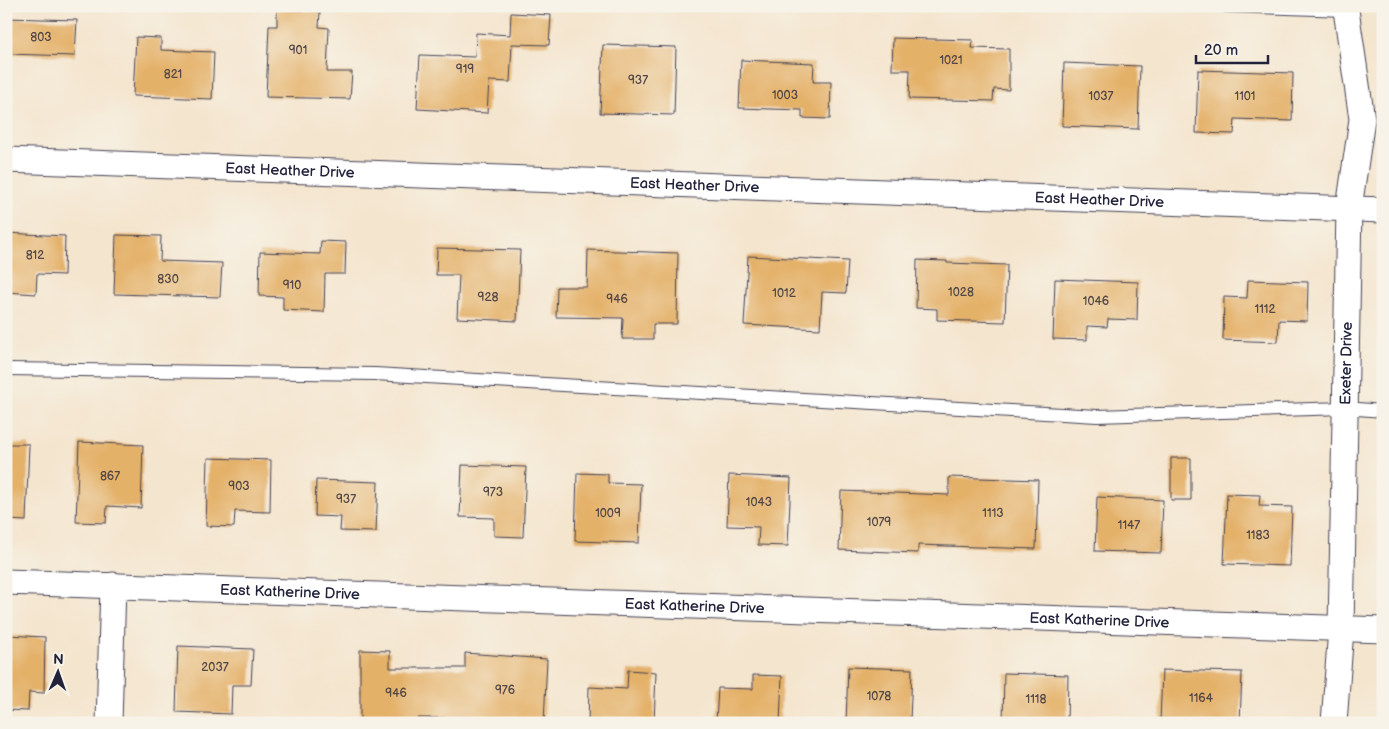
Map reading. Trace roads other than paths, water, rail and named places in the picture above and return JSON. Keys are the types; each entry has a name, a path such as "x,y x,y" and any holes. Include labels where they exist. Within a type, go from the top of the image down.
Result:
{"street":[{"name":"Exeter Drive","path":"1334,723 1340,629 1349,208 1362,119 1345,8"},
{"name":"East Heather Drive","path":"6,160 1383,210"},
{"name":"East Katherine Drive","path":"6,582 1383,630"},
{"path":"109,723 113,585"}],"lane":[{"path":"1226,6 1345,8"},
{"path":"6,369 375,374 1097,416 1345,408 1383,410"}]}
